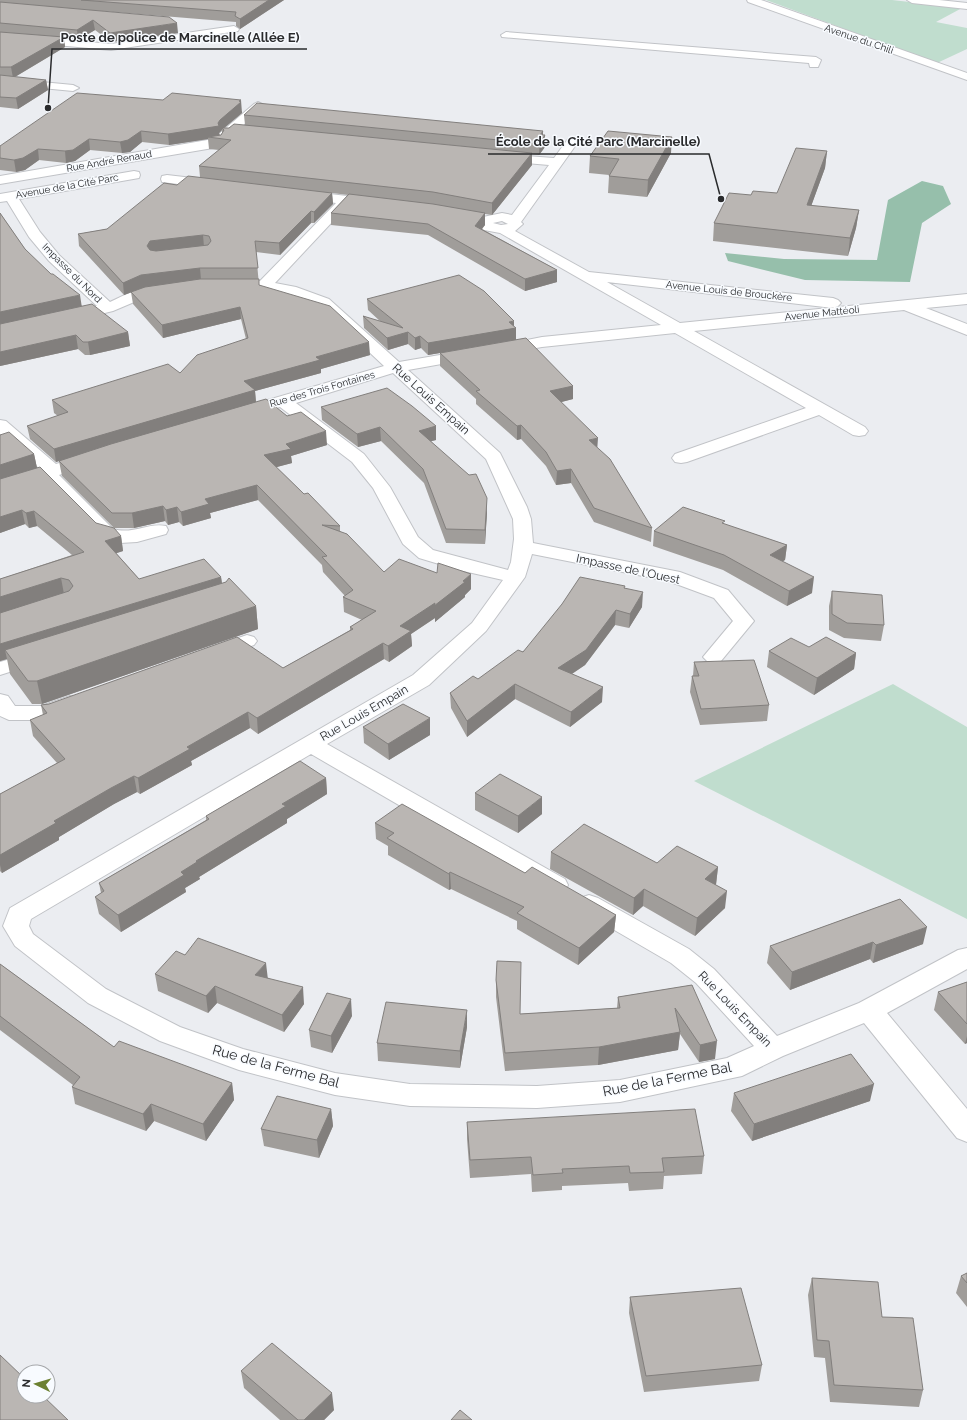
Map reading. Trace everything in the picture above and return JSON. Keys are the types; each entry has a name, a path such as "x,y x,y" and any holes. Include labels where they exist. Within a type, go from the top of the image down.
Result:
{"street":[{"name":"Avenue du Chili","path":"752,0 967,77"},
{"path":"912,0 967,6"},
{"path":"0,37 111,47 234,29 190,25"},
{"path":"506,35 816,60 814,65"},
{"path":"0,81 73,88"},
{"path":"189,159 202,154 218,142 258,106"},
{"path":"233,130 248,131"},
{"name":"Rue André Renaud","path":"0,180 218,142"},
{"path":"502,229 515,226 515,221 572,142"},
{"path":"488,155 557,162"},
{"path":"157,181 178,173 173,168 162,166"},
{"name":"Avenue de la Cité Parc","path":"6,197 139,171 138,179 157,181"},
{"path":"157,181 221,186"},
{"path":"291,193 385,204"},
{"name":"Impasse du Nord","path":"6,197 54,258 108,308"},
{"path":"264,285 346,200"},
{"name":"Avenue Louis de Brouckère","path":"515,221 502,218 482,219 486,222 486,225 502,229 859,431"},
{"name":"Avenue Louis de Brouckère","path":"582,275 875,308"},
{"name":"Rue Louis Empain","path":"209,285 264,285 291,290 324,302 494,457 518,507 522,519 523,547 521,562 515,577 480,627 421,680 310,744"},
{"path":"54,320 108,308 143,293 178,288"},
{"name":"Avenue Mattéoli","path":"676,328 967,299"},
{"path":"907,305 967,330"},
{"name":"Rue des Trois Fontaines","path":"228,417 397,367 542,342 676,328"},
{"path":"283,401 358,458 381,487 410,540 426,554 466,566 515,577"},
{"path":"681,458 820,409"},
{"path":"0,424 50,472 106,533 120,537 159,530"},
{"path":"0,488 107,453"},
{"name":"Impasse de l'Ouest","path":"523,547 673,576 721,594 744,621 714,658"},
{"path":"195,660 247,641"},
{"path":"0,669 53,652"},
{"path":"0,701 9,713 44,713 89,697"},
{"name":"Rue Louis Empain","path":"310,744 680,956 705,976 773,1049 869,1010 967,957"},
{"name":"Rue de la Ferme Bal","path":"310,744 19,914 16,926 24,940 97,996 170,1034 239,1059 335,1084 410,1095 537,1097 620,1091 732,1068 773,1049"},
{"path":"869,1010 967,1130"}],"green space":[{"path":"766,0 892,0 962,8 936,22 967,28 967,49 937,63"},
{"path":"922,181 943,186 951,204 922,223 910,282 805,280 728,261 725,253 784,259 877,260 888,200"},
{"path":"893,684 967,727 967,919 694,781"}],"building":[{"path":"81,0 269,0 240,19 235,16 236,12"},
{"path":"0,2 169,17 177,23 110,33 93,20 77,30 0,23"},
{"path":"0,32 64,37 11,67 0,67"},
{"path":"0,75 46,80 16,98 0,97"},
{"path":"77,93 163,100 172,93 241,100 239,101 241,102 220,120 218,123 219,126 168,134 141,131 128,140 120,142 89,139 73,150 65,151 38,149 23,158 14,160 0,158 0,146"},
{"path":"257,103 543,131 540,135 545,135 539,144 244,115"},
{"path":"234,124 532,153 492,203 433,192 199,166 231,140 208,137 221,135 224,130 222,128 229,128"},
{"path":"608,131 672,137 648,180 609,176 619,159 590,156"},
{"path":"796,148 827,151 807,205 859,210 850,238 714,223 729,193 751,195 753,191 777,193"},
{"path":"188,176 332,193 314,212 311,211 279,243 255,241 258,268 200,268 141,275 123,283 78,234 107,229 164,183 177,185","holes":["203,235 209,236 211,241 208,245 156,251 150,250 147,246 150,241"]},
{"path":"349,194 433,204 485,213 475,226 557,270 525,279 428,224 331,213"},
{"path":"0,213 25,249 51,274 80,295 0,312"},
{"path":"459,275 484,291 514,321 509,322 516,328 428,343 420,336 415,338 408,332 387,338 363,316 403,328 367,299"},
{"path":"200,279 259,279 259,285 330,306 369,342 316,357 320,360 244,381 255,390 54,449 27,426 68,412 52,400 168,364 180,373 197,355 248,338 240,307 162,325 131,292 145,287"},
{"path":"92,304 128,332 88,342 83,342 76,335 0,352 0,324"},
{"path":"526,338 573,386 550,391 598,438 589,440 610,459 652,528 594,508 571,469 557,471 546,452 521,425 517,426 476,391 480,390 440,353"},
{"path":"387,388 436,426 419,431 469,475 476,474 487,498 485,530 446,529 423,469 380,427 357,434 321,407"},
{"path":"266,399 287,416 301,412 326,431 286,444 291,449 264,455 304,494 308,493 340,526 322,525 347,534 384,572 399,559 437,573 438,563 471,574 463,581 465,582 434,606 435,603 400,626 411,631 388,646 383,643 257,718 248,712 187,747 190,749 138,778 134,776 111,788 54,821 56,823 0,855 0,794 65,759 30,720 47,713 41,705 49,704 237,637 283,668 353,629 350,627 376,611 343,597 353,590 322,557 327,556 257,485 205,499 209,504 181,512 177,507 166,510 163,506 132,513 112,513 59,461 111,444"},
{"path":"9,432 34,454 0,465 0,435"},
{"path":"40,467 96,523 114,528 121,536 105,541 139,579 204,559 221,577 0,644 0,613 69,591 73,586 69,580 61,578 0,597 0,579 84,552 34,511 26,513 22,510 0,517 0,479"},
{"path":"683,507 725,521 722,523 787,545 770,555 814,577 789,591 724,555 654,531"},
{"path":"580,577 625,586 624,588 643,592 630,614 616,610 586,650 558,668 603,687 571,712 515,684 467,721 450,693 473,676 478,679 518,650 523,652 562,604"},
{"path":"229,578 256,606 37,681 28,681 5,650 226,582"},
{"path":"832,591 882,595 884,625 847,623 832,614"},
{"path":"826,637 856,653 817,678 769,651 791,638 809,647"},
{"path":"754,660 769,705 701,709 692,676 699,676 694,662"},
{"path":"403,704 430,718 388,744 363,727"},
{"path":"300,761 326,778 282,804 286,806 196,861 197,862 181,872 184,875 118,915 95,897 104,891 99,883 209,819 206,816"},
{"path":"500,774 542,797 518,816 475,793"},
{"path":"402,804 525,873 532,867 616,915 579,948 517,913 524,907 450,872 449,874 387,838 394,833 375,823"},
{"path":"584,824 657,863 677,846 718,867 705,879 727,891 697,918 644,889 634,898 551,852"},
{"path":"900,899 927,927 876,945 873,942 792,972 770,946"},
{"path":"198,938 266,963 255,975 303,987 282,1015 215,986 206,996 155,974 176,951 185,955"},
{"path":"497,961 521,962 520,1014 620,1008 618,997 692,985 717,1041 700,1045 675,1008 680,1032 599,1047 505,1053 496,980"},
{"path":"0,964 114,1047 119,1041 232,1083 203,1124 151,1104 143,1114 72,1087 80,1077 0,1016"},
{"path":"967,982 967,1024 938,992"},
{"path":"327,993 351,999 331,1036 309,1030"},
{"path":"386,1002 467,1010 460,1051 377,1043"},
{"path":"851,1054 874,1084 754,1124 734,1093"},
{"path":"277,1096 331,1109 317,1140 261,1129"},
{"path":"695,1109 704,1156 662,1158 664,1172 630,1173 629,1166 562,1169 563,1173 533,1175 531,1157 470,1160 467,1122"},
{"path":"967,1273 967,1283 961,1276"},
{"path":"812,1278 878,1282 882,1317 913,1318 923,1390 834,1385 829,1341 817,1340"},
{"path":"741,1288 762,1365 646,1376 630,1297"},
{"path":"272,1343 332,1393 304,1420 298,1420 241,1371"},
{"path":"0,1355 16,1370 16,1404 51,1404 68,1420 0,1420"},
{"path":"460,1410 472,1420 451,1420"}],"place":[{"name":"Poste de police de Marcinelle (Allée E)","path":"48,108"},
{"name":"École de la Cité Parc (Marcinelle)","path":"721,199"}]}
